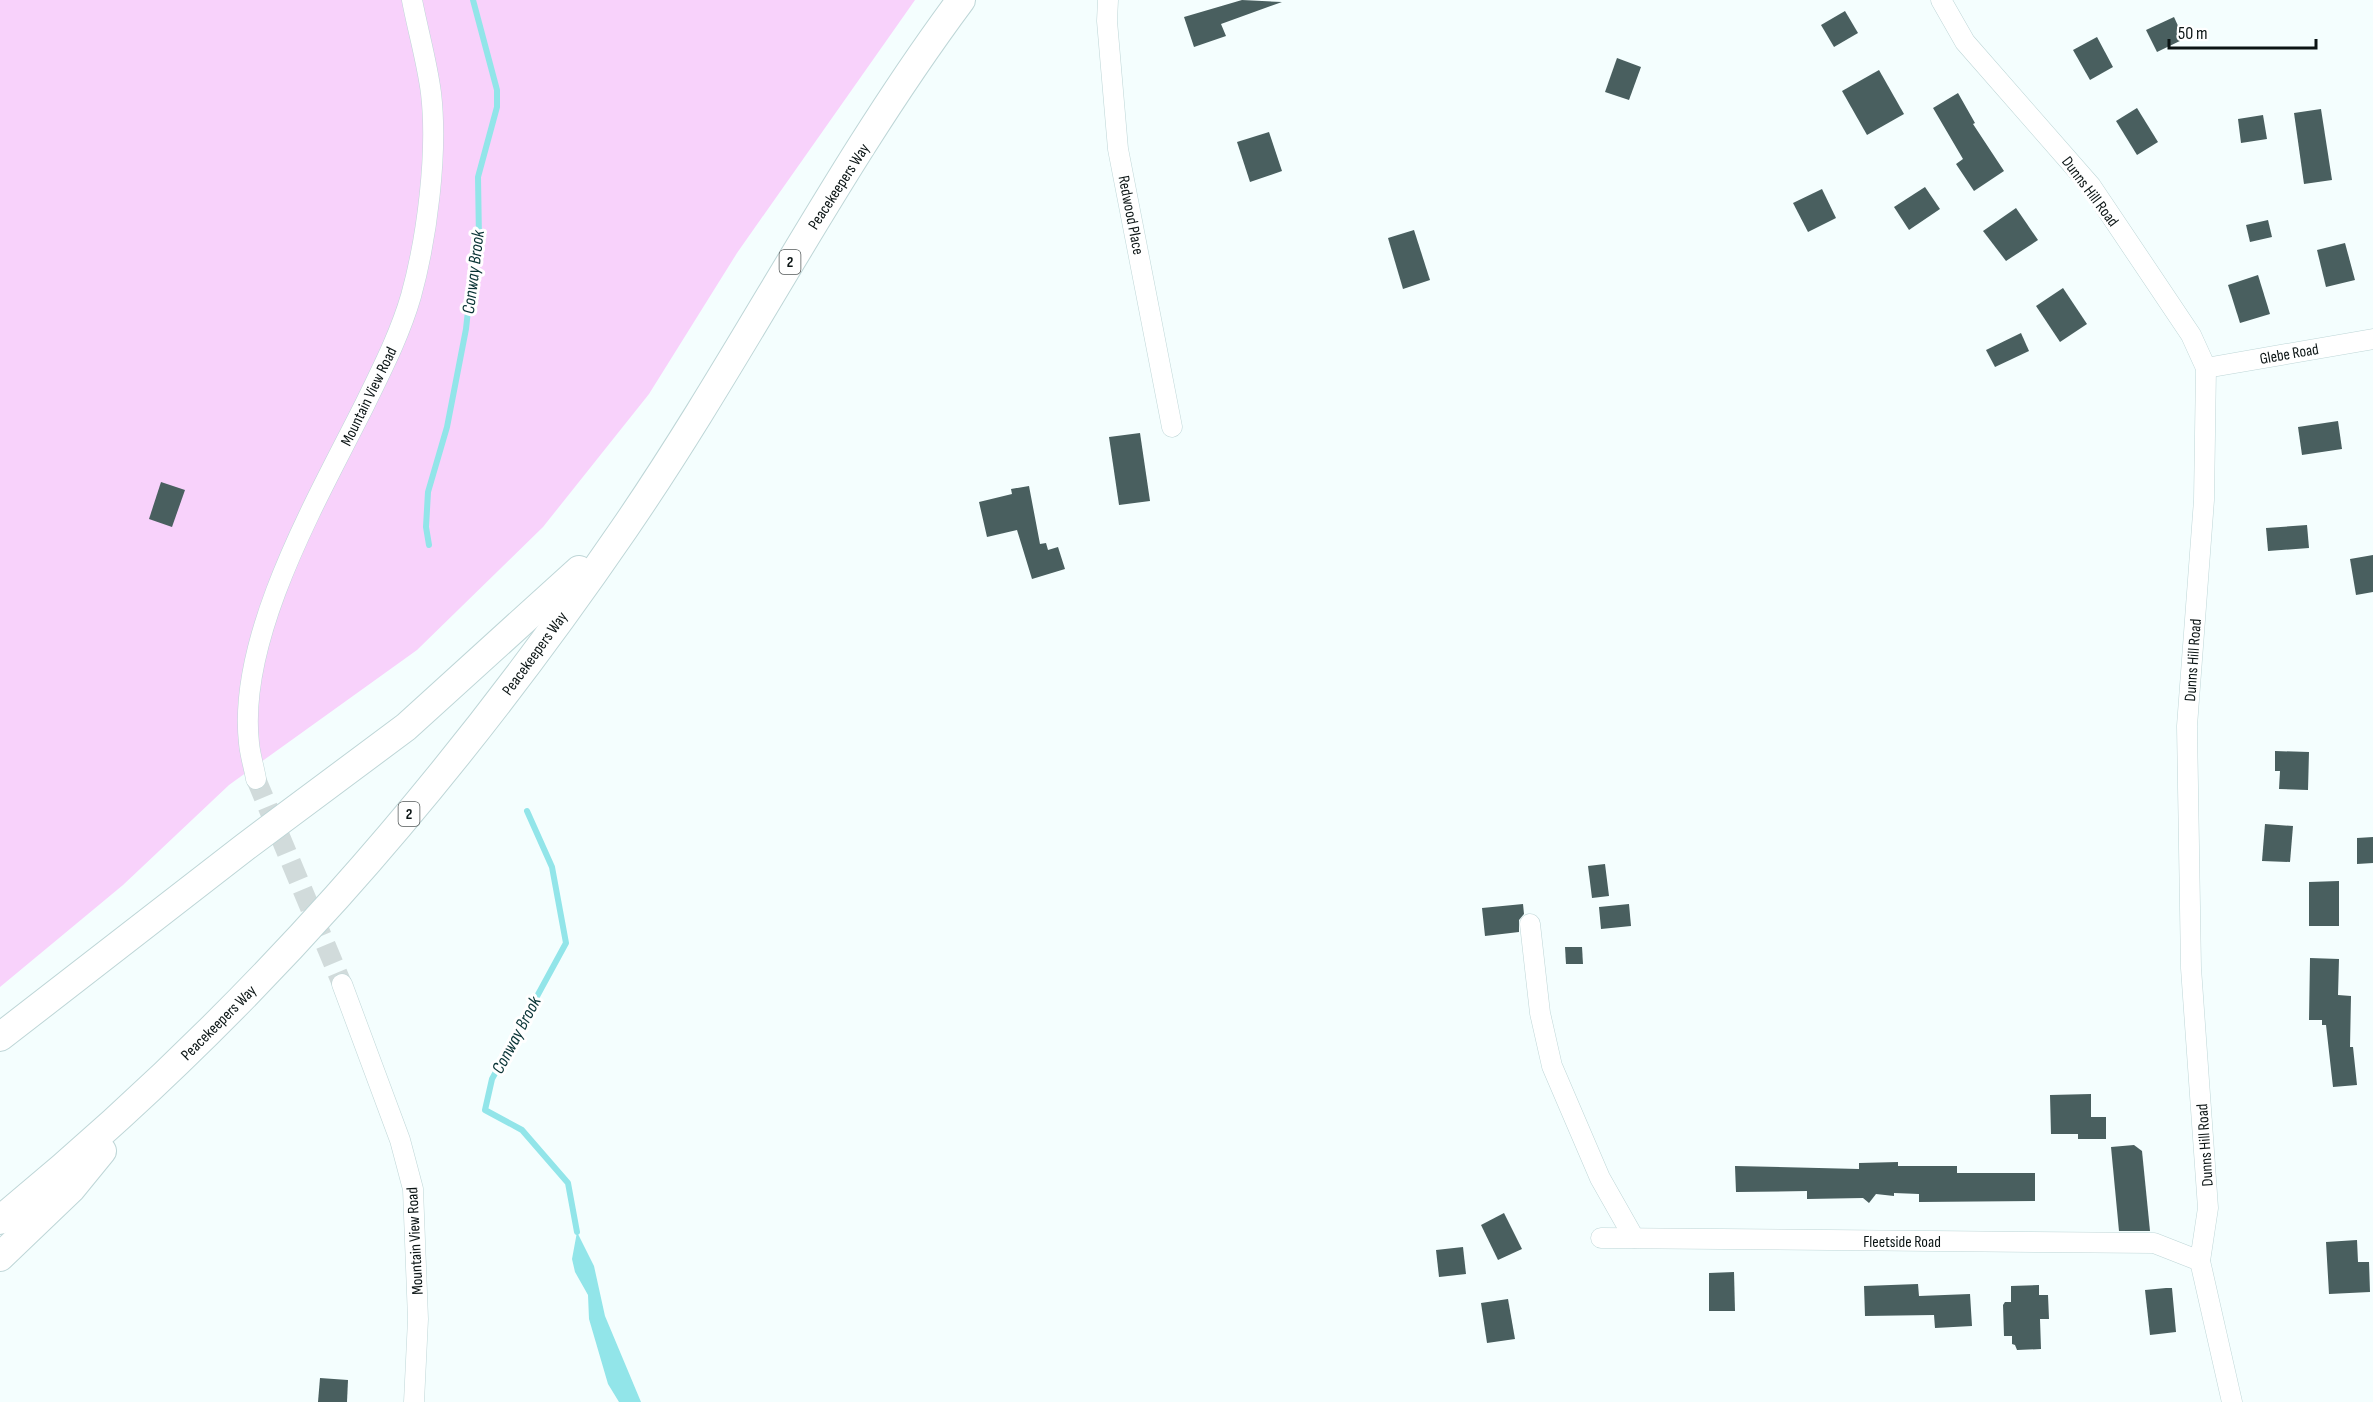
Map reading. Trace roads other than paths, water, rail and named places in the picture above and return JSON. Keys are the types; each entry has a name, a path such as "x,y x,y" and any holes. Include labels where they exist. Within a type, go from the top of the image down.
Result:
{"highway":[{"name":"Peacekeepers Way","path":"0,1220 165,1076 305,934 451,764 625,528 705,405 829,196 961,0"},
{"path":"0,1037 245,847 406,727 503,642 625,528"},
{"path":"0,1257 71,1189 165,1076"}],"street":[{"name":"Mountain View Road","path":"256,779 249,744 248,714 253,676 267,617 286,568 393,347 411,296 421,248 433,148 431,93 412,0"},
{"name":"Redwood Place","path":"1108,0 1107,21 1118,149 1172,427"},
{"name":"Dunns Hill Road","path":"1941,0 1965,42 2091,186 2192,335 2206,368 2204,500 2187,726 2191,968 2208,1208 2200,1261 2232,1402"},
{"name":"Glebe Road","path":"2206,368 2373,339"},
{"path":"1530,924 1540,1013 1552,1066 1600,1178 1634,1239"},
{"name":"Mountain View Road","path":"342,984 400,1140 413,1189 418,1319 414,1402"},
{"name":"Fleetside Road","path":"1601,1238 2154,1243 2200,1261"}],"water":[{"path":"577,1232 594,1266 605,1316 641,1402 619,1402 608,1384 589,1319 588,1295 575,1272 572,1259"}],"waterway":[{"name":"Conway Brook","path":"429,545 426,527 428,492 447,427 466,329 473,264 479,239 478,177 497,107 497,90 473,0"},
{"name":"Conway Brook","path":"527,811 552,867 566,943 492,1079 485,1110 522,1130 568,1183 577,1232"}],"tunnel":[{"path":"256,779 342,984"}]}
